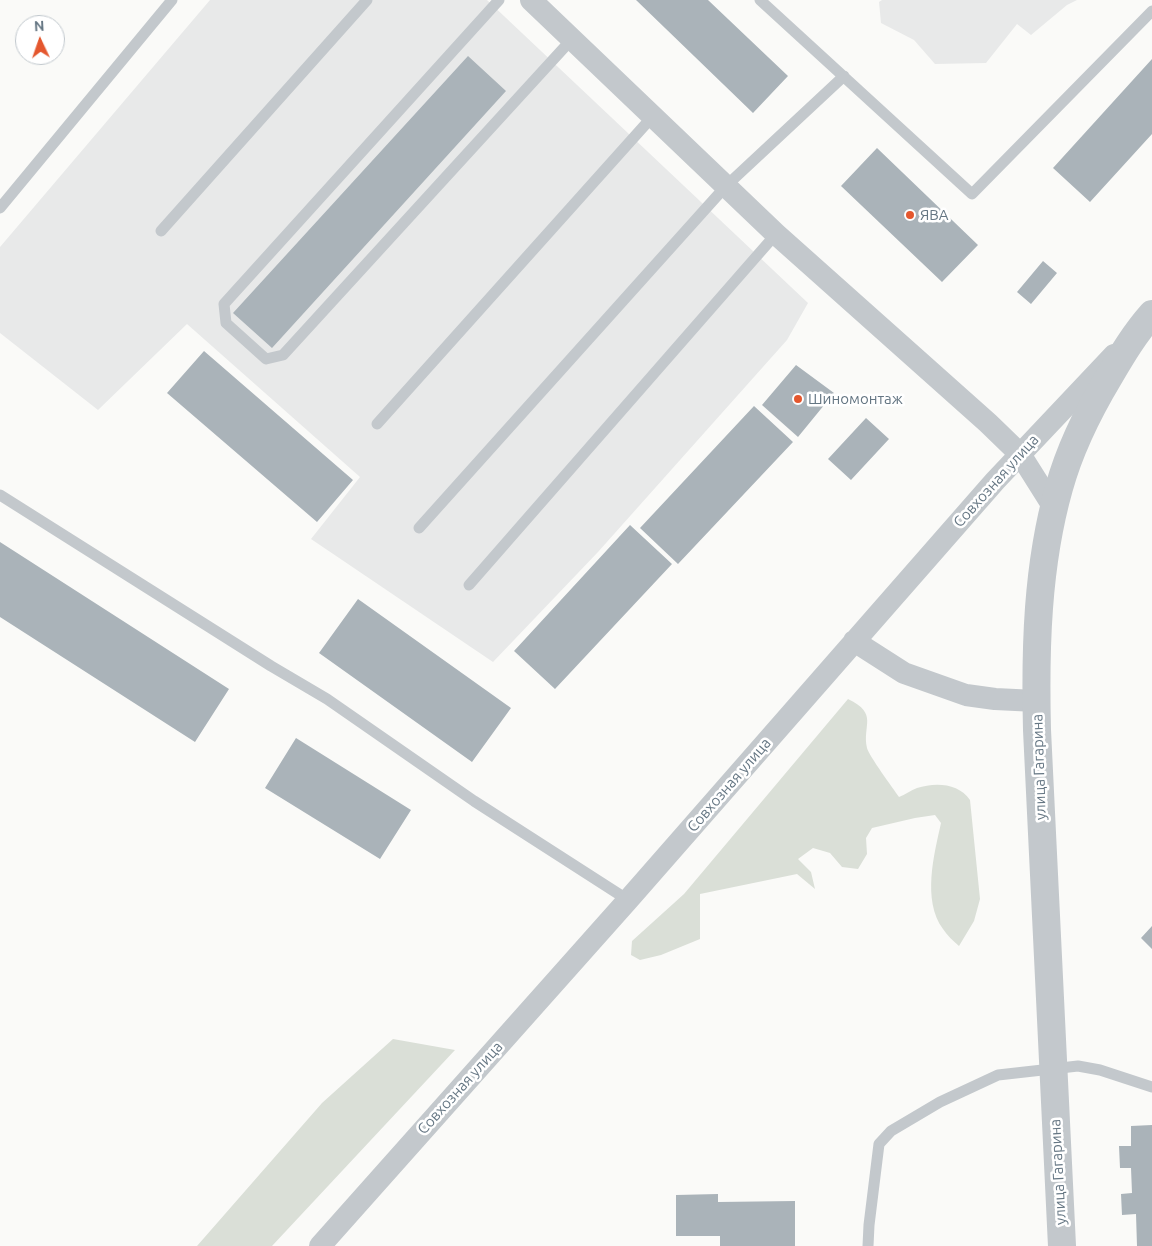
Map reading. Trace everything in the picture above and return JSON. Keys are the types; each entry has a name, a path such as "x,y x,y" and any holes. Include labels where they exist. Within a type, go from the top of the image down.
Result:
{"street":[{"path":"531,0 776,234 988,423 1020,454 1054,508"},
{"name":"Совхозная улица","path":"320,1246 628,900 995,480 1146,321"},
{"name":"улица Гагарина","path":"1062,1246 1052,1068 1036,701 1038,614 1049,530 1059,487 1071,452 1089,410 1146,321"},
{"path":"854,641 904,673 966,695 995,699 1036,701"}],"lane":[{"path":"0,208 172,0"},
{"path":"161,231 367,0"},
{"path":"499,0 224,304 226,323 266,359 283,355 572,39"},
{"path":"760,0 972,194 1152,11"},
{"path":"419,528 726,186 844,76"},
{"path":"378,424 653,116"},
{"path":"469,585 776,234"},
{"path":"0,495 271,666 328,699 474,801 628,900"},
{"path":"868,1246 868,1225 879,1144 891,1131 940,1102 998,1074 1078,1066 1100,1070 1152,1087"}],"shaded area":[{"path":"210,0 487,0 808,303 787,340 598,552 493,662 311,539 360,477 187,324 98,410 0,333 0,247"},
{"path":"882,0 1077,0 1067,5 1031,35 1017,24 986,63 935,64 914,40 881,23 879,2"},
{"path":"848,699 858,704 866,715 867,748 876,765 899,797 924,786 946,785 960,790 970,800 980,899 974,921 959,946 943,929 933,905 931,891 933,863 941,823 935,815 872,828 866,838 867,854 858,869 842,867 830,853 813,848 798,859 811,872 815,889 797,874 700,894 700,939 661,955 640,960 631,955 632,941 684,894"},
{"path":"393,1039 455,1050 272,1246 197,1246 322,1103"}],"building":[{"path":"636,0 708,0 788,76 753,113"},
{"path":"468,56 506,91 272,348 233,313"},
{"path":"1152,59 1152,134 1090,202 1053,168"},
{"name":"ЯВА","path":"877,148 978,245 942,282 841,186"},
{"path":"1043,261 1057,273 1031,304 1017,292"},
{"path":"204,351 353,480 317,522 167,393"},
{"name":"Шиномонтаж","path":"796,365 834,393 798,437 762,405"},
{"path":"754,406 793,442 678,564 640,528"},
{"path":"866,418 889,439 851,480 828,459"},
{"path":"630,525 672,564 555,689 514,651"},
{"path":"0,542 229,689 195,742 0,617"},
{"path":"358,599 511,708 472,762 319,653"},
{"path":"296,738 411,810 380,859 265,788"},
{"path":"1152,926 1152,949 1141,938"},
{"path":"1152,1125 1152,1246 1137,1246 1136,1214 1122,1215 1121,1194 1132,1193 1131,1168 1120,1168 1119,1146 1131,1146 1131,1126"},
{"path":"718,1194 718,1202 795,1201 795,1246 720,1246 720,1236 676,1236 676,1195"}],"place":[{"name":"ЯВА","path":"910,215"},
{"name":"Шиномонтаж","path":"798,399"}]}
